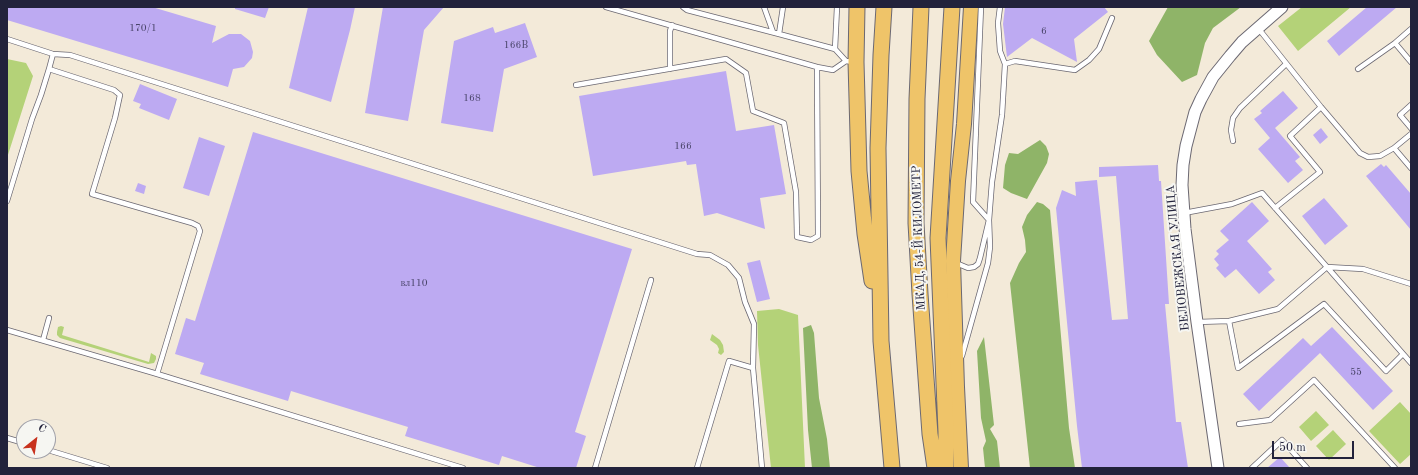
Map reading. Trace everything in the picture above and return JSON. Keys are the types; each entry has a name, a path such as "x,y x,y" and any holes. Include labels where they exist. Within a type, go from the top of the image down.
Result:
{"highway":[{"path":"857,7 851,62 859,171 881,341 892,468"},
{"path":"881,341 878,148 884,7"},
{"name":"МКАД, 54-Й КИЛОМЕТР","path":"921,7 917,99 916,223 930,434 935,468"},
{"path":"946,468 946,432 938,238 952,7"}],"main road":[{"path":"961,468 957,387 954,261 958,181 964,124 971,7"}],"street":[{"name":"БЕЛОВЕЖСКАЯ УЛИЦА","path":"1218,468 1197,322 1184,213 1183,165 1190,128 1198,106 1213,77 1230,56 1282,7"}],"lane":[{"path":"606,7 818,67 833,70 851,62 835,49 687,10 683,7"},
{"path":"764,7 773,32"},
{"path":"779,34 783,7"},
{"path":"835,49 837,7"},
{"path":"981,7 973,202 989,220"},
{"path":"957,387 962,352 988,263 990,247 989,220 992,182 1002,116 1005,64 1000,51 998,23 1000,7"},
{"path":"1005,64 1015,60 1075,70 1089,60 1099,49 1112,18"},
{"path":"670,69 670,31 672,26"},
{"path":"1258,28 1360,153 1368,157 1380,156 1394,148 1411,134"},
{"path":"1358,69 1395,43 1411,29"},
{"path":"7,39 53,54 77,57 697,254 710,255 728,265 739,278 745,302 754,324 753,368 762,468"},
{"path":"1395,43 1411,62"},
{"path":"7,201 53,54"},
{"path":"576,85 726,59 746,74 753,111 784,123 796,192 797,237 811,240 818,236 818,67"},
{"path":"1233,141 1231,130 1233,118 1240,108 1286,64"},
{"path":"49,69 114,90 120,95 115,118 92,194 192,223 198,226 200,231 158,374"},
{"path":"1411,105 1400,115 1411,128"},
{"path":"1274,208 1320,172 1290,136 1321,107"},
{"path":"1394,148 1411,168"},
{"path":"1184,213 1232,204 1262,193 1411,363"},
{"path":"954,261 968,268 974,267 978,264 989,220"},
{"path":"1197,322 1229,321 1278,309 1327,267 1363,269 1411,284"},
{"path":"595,468 651,280"},
{"path":"1229,321 1238,368 1324,304 1386,371 1403,354"},
{"path":"43,340 49,318"},
{"path":"7,330 158,374 463,468"},
{"path":"697,468 729,361 753,368"},
{"path":"1239,424 1270,420 1314,380 1395,468"},
{"path":"1252,468 1282,440 1308,468"},
{"path":"56,452 107,468"}],"green space":[{"path":"1168,7 1241,7 1213,28 1205,43 1197,75 1182,82 1157,55 1149,41"},
{"path":"1302,7 1351,7 1298,51 1278,26"},
{"path":"7,59 26,63 33,76 7,158"},
{"path":"1040,140 1046,146 1049,154 1047,163 1027,199 1011,193 1003,188 1005,165 1009,153 1018,154"},
{"path":"1037,202 1043,204 1050,210 1069,428 1075,468 1030,468 1010,283 1026,252 1022,227 1027,215"},
{"path":"779,309 798,315 805,468 771,468 758,345 757,311"},
{"path":"811,325 814,333 819,398 827,439 830,468 812,468 808,430 803,328"},
{"path":"58,327 64,327 62,335 149,362 151,353 156,356 156,359 154,363 148,364 60,338 57,335 57,332"},
{"path":"712,334 720,340 723,345 724,352 721,355 718,353 719,349 717,345 710,340"},
{"path":"984,337 994,425 990,429 997,441 1000,468 985,468 983,448 986,441 981,418 977,351"},
{"path":"1400,402 1411,414 1411,454 1400,464 1369,431"},
{"path":"1316,411 1329,425 1311,441 1299,427"},
{"path":"1333,430 1346,444 1329,460 1316,446"}],"building":[{"path":"7,7 152,7 216,26 212,43 229,34 241,34 250,41 253,52 252,58 244,67 233,69 228,87 7,20"},
{"path":"235,7 269,7 265,18 235,9"},
{"path":"308,7 355,7 331,102 289,88"},
{"path":"383,7 444,7 424,30 408,121 365,113"},
{"path":"1005,7 1104,7 1108,12 1074,39 1077,62 1032,38 1007,57 1003,24"},
{"path":"1367,7 1397,7 1339,56 1327,41"},
{"path":"525,23 537,57 504,69 493,132 441,123 454,41 493,27 495,33"},
{"path":"726,71 736,131 774,125 786,194 760,198 765,229 717,213 704,216 696,164 687,165 686,161 593,176 579,96"},
{"path":"140,84 177,99 169,120 139,108 141,104 133,101"},
{"path":"1283,91 1298,108 1275,128 1300,157 1295,161 1303,170 1288,183 1258,149 1270,138 1254,119 1262,113 1260,111"},
{"path":"1321,128 1328,137 1320,144 1313,135"},
{"path":"253,132 632,249 575,432 586,436 576,468 540,468 502,456 499,465 405,436 408,427 291,391 288,401 200,374 204,363 175,354 186,318 195,321"},
{"path":"199,137 225,146 209,196 183,188"},
{"path":"1381,164 1384,167 1386,165 1411,194 1411,230 1366,176"},
{"path":"1158,165 1159,181 1161,181 1169,304 1165,304 1176,422 1181,422 1188,468 1082,468 1056,208 1062,190 1076,196 1075,182 1097,180 1112,320 1128,319 1116,176 1099,177 1099,167"},
{"path":"138,183 146,186 144,194 135,191"},
{"path":"1324,198 1348,226 1325,245 1302,216"},
{"path":"1252,202 1269,221 1247,241 1272,269 1268,272 1275,280 1259,294 1236,269 1225,278 1216,268 1219,265 1214,259 1219,254 1216,251 1229,240 1220,231"},
{"path":"760,260 770,299 757,302 747,263"},
{"path":"1332,327 1393,391 1373,410 1320,353 1259,411 1243,394 1303,338 1311,346"},
{"path":"1280,457 1290,468 1267,468"}]}
